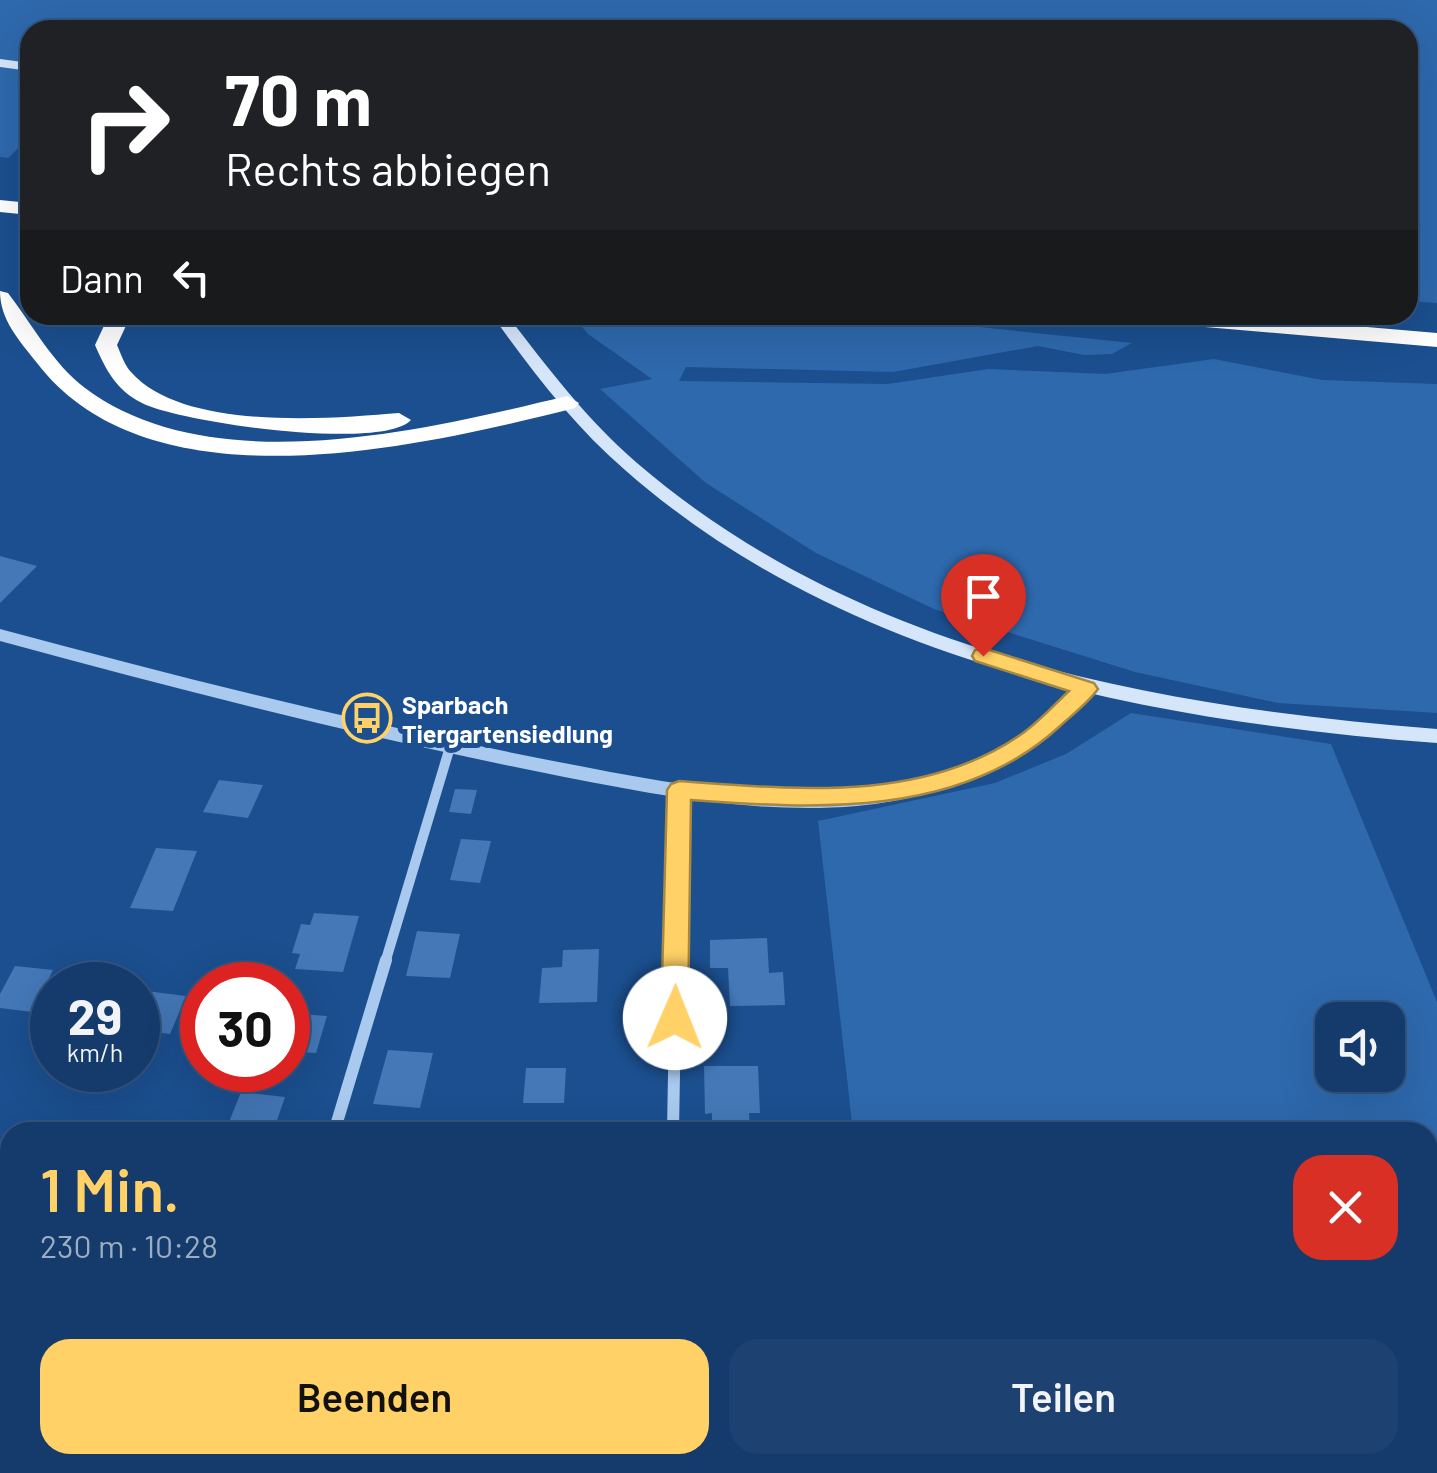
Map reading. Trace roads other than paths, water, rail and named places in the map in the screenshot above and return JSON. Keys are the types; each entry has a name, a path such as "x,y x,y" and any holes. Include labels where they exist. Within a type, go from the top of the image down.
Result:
{"highway":[{"path":"0,298 20,324"},
{"path":"21,325 57,373 78,393 128,421 192,439 275,447 361,444 453,430 560,394"},
{"path":"115,325 106,344 114,370 126,384 165,404 228,419 299,424 388,421 560,394"},
{"path":"1369,325 1435,328"}],"main road":[{"path":"508,325 560,394 611,449 675,503 786,572 927,635 1086,689 1227,716 1437,736"}],"street":[{"path":"0,635 218,694 450,747 679,790 811,800 920,787 962,776 1031,739 1086,689"},
{"path":"337,1122 450,747"},
{"path":"672,1122 679,790"}],"place":[{"name":"Sparbach Tiergartensiedlung","path":"367,718"}]}
